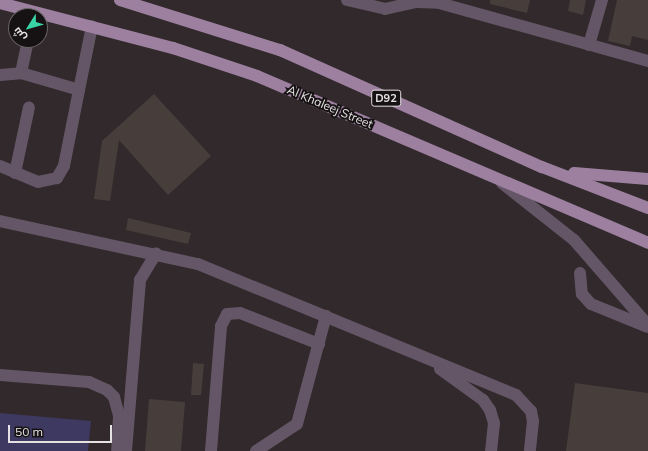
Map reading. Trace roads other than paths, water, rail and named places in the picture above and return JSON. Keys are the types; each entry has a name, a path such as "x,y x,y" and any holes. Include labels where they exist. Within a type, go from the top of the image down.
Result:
{"main road":[{"name":"D92","path":"120,0 280,50 542,167 648,208"},
{"name":"Al Khaleej Street","path":"0,3 15,8"},
{"name":"Al Khaleej Street","path":"48,17 92,26 258,76 648,243"},
{"path":"542,167 600,177 648,179"}],"street":[{"path":"347,0 370,3 389,9 416,2 439,3 648,61"},
{"path":"589,45 602,0"},
{"path":"0,166 45,183 62,173 92,26"},
{"path":"22,73 27,48"},
{"path":"2,72 22,73 79,90"},
{"path":"16,173 29,107"},
{"path":"496,179 569,234 648,326"},
{"path":"0,220 156,254 232,277 516,395 525,401 533,421 530,451"},
{"path":"126,451 140,280 156,254"},
{"path":"580,273 582,294 591,304 648,326"},
{"path":"211,451 221,326 227,314 240,313 319,344"},
{"path":"256,451 297,424 326,316"},
{"path":"422,356 483,400 494,422 491,451"},
{"path":"0,375 89,382 107,390 118,406 117,451"}]}
